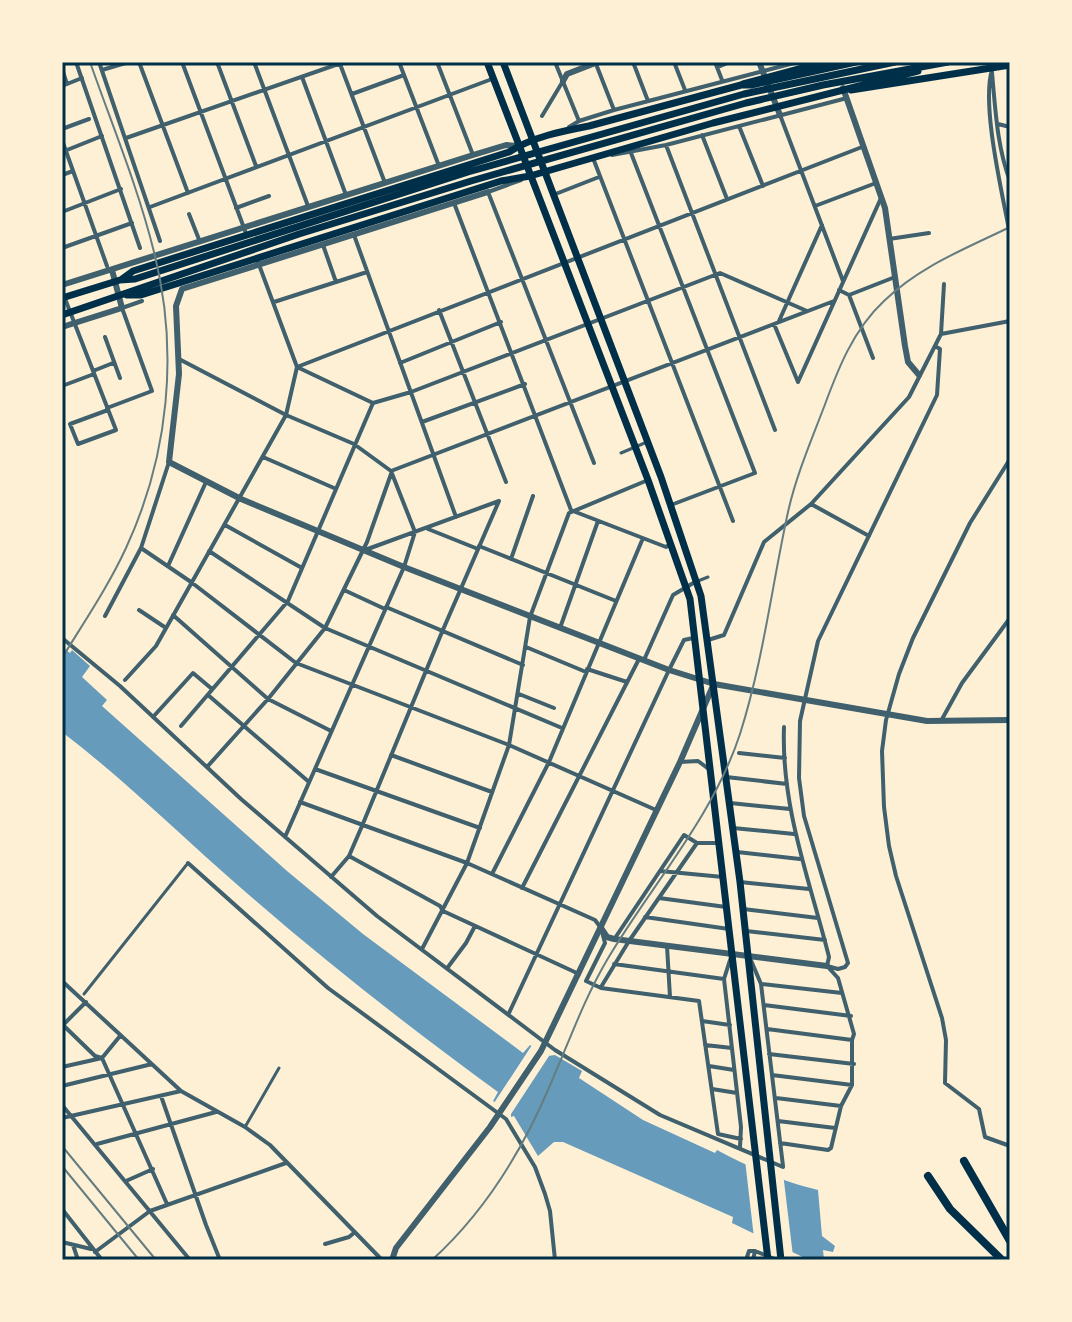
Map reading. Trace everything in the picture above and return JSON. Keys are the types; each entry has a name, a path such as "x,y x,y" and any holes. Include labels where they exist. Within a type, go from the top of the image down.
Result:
{"highway":[{"path":"964,1161 1010,1241"},
{"path":"928,1176 956,1216 1002,1260"}],"main road":[{"path":"487,62 687,586 768,1260"},
{"path":"503,62 698,581 737,852 779,1260"},
{"path":"741,85 750,80 825,62"},
{"path":"120,280 133,271 491,157 617,113 856,62"},
{"path":"62,298 120,280 135,279 468,172 744,94 895,62"},
{"path":"846,94 946,62"},
{"path":"62,315 299,234 502,172 746,103 946,62"},
{"path":"125,295 141,295 501,181 545,172 750,114 1010,66"}],"street":[{"path":"76,62 140,248"},
{"path":"99,62 160,241"},
{"path":"102,70 129,62"},
{"path":"139,62 188,193"},
{"path":"125,680 156,646 241,499 286,415 297,367 182,62"},
{"path":"217,62 256,166"},
{"path":"254,62 308,207"},
{"path":"399,62 439,166"},
{"path":"437,62 473,155"},
{"path":"555,62 579,121"},
{"path":"542,116 567,74 597,62 617,113"},
{"path":"633,62 648,101"},
{"path":"674,62 685,90"},
{"path":"722,80 716,65 730,62"},
{"path":"759,62 843,281"},
{"path":"564,131 579,121 798,62"},
{"path":"835,62 862,147 882,196 908,362 919,375"},
{"path":"991,62 999,145 1010,181"},
{"path":"126,138 341,63 385,183"},
{"path":"992,70 1010,66"},
{"path":"62,69 64,85 82,78"},
{"path":"992,70 988,82 994,147 1010,235"},
{"path":"352,94 404,75"},
{"path":"302,77 346,195"},
{"path":"150,207 493,79"},
{"path":"733,521 593,156 631,153 666,145 846,94"},
{"path":"62,129 89,119"},
{"path":"998,124 1010,127"},
{"path":"739,126 763,186"},
{"path":"702,135 727,199"},
{"path":"64,151 102,136"},
{"path":"62,140 152,391 108,409 70,424 78,444 116,430 108,409 94,372 75,323 62,291"},
{"path":"62,285 473,155 506,145 518,146"},
{"path":"666,145 775,430"},
{"path":"297,367 862,147"},
{"path":"631,153 755,473 671,505"},
{"path":"62,175 73,171"},
{"path":"105,616 141,548 169,462 177,405 179,359 176,310 178,296 185,288 530,176"},
{"path":"553,195 599,177"},
{"path":"815,206 876,183"},
{"path":"62,212 121,189"},
{"path":"488,192 594,463"},
{"path":"236,208 269,196"},
{"path":"776,322 798,382 882,196"},
{"path":"422,949 467,863 509,745 530,617 571,510 454,203"},
{"path":"189,214 209,280"},
{"path":"62,248 132,223"},
{"path":"776,322 822,225"},
{"path":"889,239 929,233"},
{"path":"354,235 456,517"},
{"path":"323,245 336,282"},
{"path":"274,302 367,272"},
{"path":"297,367 373,403 411,392 720,273 807,311"},
{"path":"849,295 895,277"},
{"path":"708,640 724,635 764,542 811,504 909,397 943,333 944,284"},
{"path":"839,290 849,295 873,358"},
{"path":"62,327 142,301"},
{"path":"207,767 268,699 325,628 362,550 391,471 834,301"},
{"path":"439,310 506,482"},
{"path":"943,333 1010,321"},
{"path":"400,363 501,322"},
{"path":"105,337 120,378"},
{"path":"300,802 467,863 595,920 607,937 842,968 848,963 802,805 798,755 804,699 818,641 937,395 940,349 935,346"},
{"path":"179,359 286,415 354,444 391,471 415,532 404,567 285,837"},
{"path":"62,386 114,363"},
{"path":"422,422 525,384"},
{"path":"181,726 288,601 373,403"},
{"path":"621,453 647,442"},
{"path":"263,457 335,488"},
{"path":"1010,459 970,523 913,638 888,714 882,751 889,846 942,1018 946,1040 945,1083 979,1109 985,1137 1010,1146"},
{"path":"169,462 241,499 362,550 560,629 699,680 927,721 1010,720"},
{"path":"571,510 648,480"},
{"path":"168,566 206,482"},
{"path":"511,559 533,496"},
{"path":"331,877 349,856 499,501 362,550"},
{"path":"811,504 869,536"},
{"path":"571,510 666,547 672,544"},
{"path":"560,629 598,521"},
{"path":"225,525 302,568"},
{"path":"426,528 616,601"},
{"path":"492,874 549,762 643,538"},
{"path":"141,548 191,582 296,663 509,745 657,810"},
{"path":"209,551 325,628 562,728"},
{"path":"522,888 673,595 708,577"},
{"path":"343,590 523,665"},
{"path":"139,610 166,628"},
{"path":"173,615 268,699 331,731"},
{"path":"941,721 962,683 1010,618"},
{"path":"62,638 331,877 546,1042 660,1115 783,1167 761,984 749,956"},
{"path":"509,1013 669,670 684,640 695,638"},
{"path":"526,647 627,682"},
{"path":"153,717 193,673 212,689"},
{"path":"392,1260 396,1248 501,1112 541,1051 680,762 714,684"},
{"path":"518,694 554,708"},
{"path":"207,695 309,782"},
{"path":"784,727 790,809 800,859 825,940 829,957 827,966"},
{"path":"739,753 785,758"},
{"path":"391,755 492,792"},
{"path":"680,762 698,761 711,772"},
{"path":"315,769 480,828"},
{"path":"726,777 787,784"},
{"path":"730,803 790,809"},
{"path":"733,828 795,834"},
{"path":"614,939 684,835 697,843 719,842"},
{"path":"601,988 629,941 697,843"},
{"path":"737,852 800,859"},
{"path":"349,856 440,906 443,911 579,974"},
{"path":"84,994 188,863 328,988 501,1112 535,1167 550,1211 555,1260"},
{"path":"660,871 723,877"},
{"path":"740,882 809,889"},
{"path":"659,898 726,907"},
{"path":"743,909 818,918"},
{"path":"645,917 729,929"},
{"path":"447,968 475,926"},
{"path":"601,928 605,943 586,981 601,988 699,1001 718,1134 741,1139"},
{"path":"746,931 825,940"},
{"path":"667,946 670,997"},
{"path":"732,954 724,979 740,1147"},
{"path":"614,964 724,979"},
{"path":"780,1143 831,1148 841,1106 852,1085 854,1034 851,1016 838,978 827,966"},
{"path":"62,981 181,1091 245,1127 270,1145 382,1260"},
{"path":"761,984 843,994"},
{"path":"86,1002 63,1025 95,1056 102,1058 167,1204"},
{"path":"764,1005 851,1016"},
{"path":"702,1021 730,1025"},
{"path":"767,1029 852,1040"},
{"path":"62,1067 102,1058 120,1035"},
{"path":"705,1045 732,1048"},
{"path":"769,1054 854,1064"},
{"path":"62,1086 152,1064"},
{"path":"708,1066 734,1070"},
{"path":"245,1127 279,1068"},
{"path":"772,1075 852,1085"},
{"path":"712,1089 737,1093"},
{"path":"62,1118 181,1091"},
{"path":"161,1096 220,1260"},
{"path":"775,1098 841,1106"},
{"path":"62,1105 190,1260"},
{"path":"96,1144 219,1112"},
{"path":"777,1121 835,1128"},
{"path":"63,1241 94,1250 150,1211 286,1163"},
{"path":"125,1181 153,1169"},
{"path":"62,1209 102,1260"},
{"path":"325,1244 349,1237 355,1232"},
{"path":"73,1245 78,1260"},
{"path":"746,1260 749,1251 755,1251 779,1260"},
{"path":"753,1260 755,1251"}],"water":[{"path":"62,647 70,653 72,650 90,666 82,677 107,700 102,706 287,871 363,934 523,1053 530,1045 548,1056 555,1055 582,1071 579,1078 643,1120 715,1153 717,1150 766,1173 818,1190 822,1236 835,1246 833,1252 823,1250 824,1260 809,1260 732,1223 733,1217 563,1142 554,1142 538,1156 514,1116 511,1117 511,1113 493,1101 498,1092 303,941 62,732"}],"pier":[{"path":"532,1045 549,1056 511,1114 494,1103"},
{"path":"745,1160 783,1173 793,1256 754,1238"}],"railway":[{"path":"62,658 112,577 141,513 152,476 166,402 166,327 154,252 133,180 90,62"},
{"path":"432,1260 486,1200 515,1156 540,1108 599,975 697,823 728,765 755,679 795,485 835,378 855,337 873,312 913,278 1010,227"},
{"path":"62,1146 156,1260"},
{"path":"62,1166 139,1260"}]}
